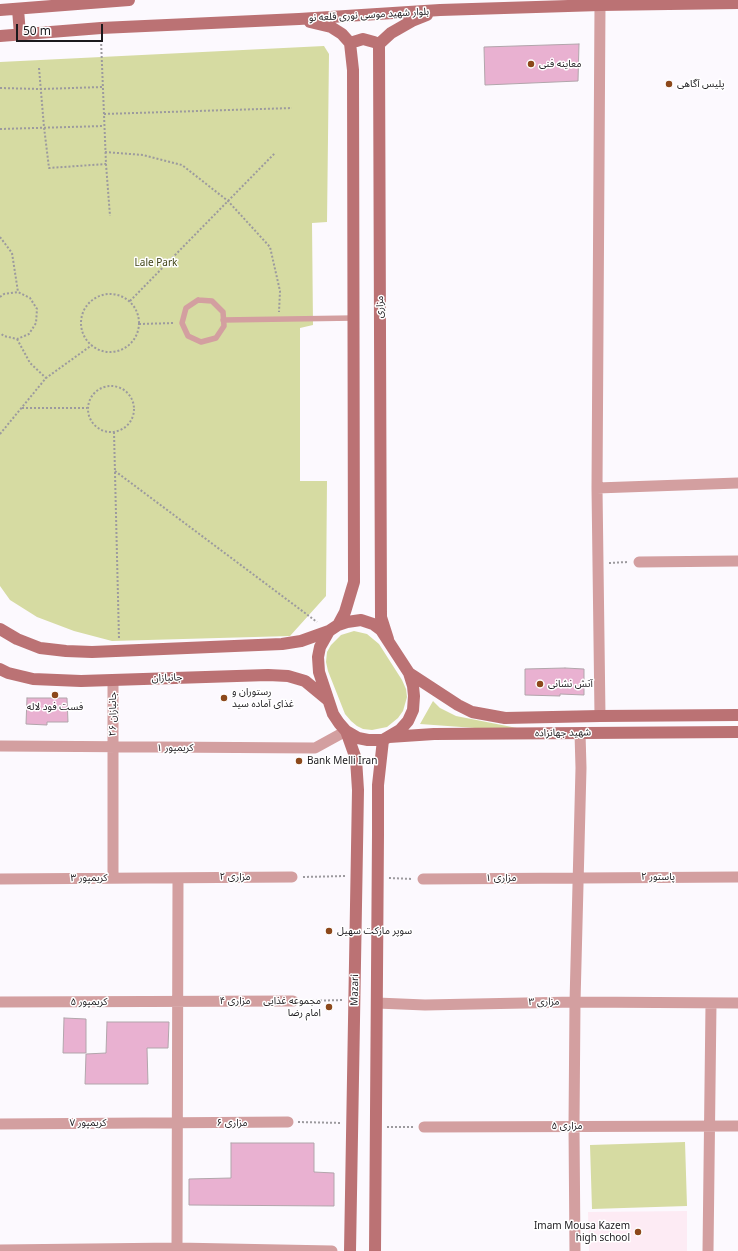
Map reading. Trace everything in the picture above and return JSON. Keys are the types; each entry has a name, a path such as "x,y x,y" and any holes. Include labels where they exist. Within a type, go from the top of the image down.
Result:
{"main road":[{"path":"0,10 129,0"},
{"name":"بلوار شهید موسی نوری قلعه نو","path":"0,36 101,28 299,19 440,10 600,5 738,3"},
{"path":"18,9 20,35"},
{"path":"350,43 363,39 379,44 392,33 412,21 440,10"},
{"path":"0,629 17,639 40,648 66,652 119,651 282,644 301,641 334,628 347,622 361,620 373,624 381,630 409,673 414,691 413,710 408,721 400,730 386,738 368,740 358,738 346,731 333,714 319,672 318,657 320,647 334,628 345,612 354,582 353,70 350,43 342,34 331,27 299,19"},
{"name":"مزاری","path":"379,44 381,617 388,639"},
{"name":"جانبازان","path":"0,669 8,673 33,679 81,681 268,675 288,676 305,681 328,700"},
{"name":"شهید جهانزاده","path":"409,673 458,705 472,712 505,718 738,715"},
{"path":"580,716 580,733"},
{"name":"Mazari","path":"346,731 356,759 358,775 350,1251"},
{"name":"شهید جهانزاده","path":"386,738 434,734 738,732"},
{"path":"375,1251 378,785 386,738"}],"street":[{"path":"600,5 597,488 600,716"},
{"path":"597,488 738,483"},
{"path":"639,562 738,561"},
{"name":"جانبازان ۲۶","path":"113,680 113,878"},
{"name":"کریمپور ۱","path":"0,746 315,748 346,731"},
{"path":"575,1251 575,1002 579,878 581,768 580,733"},
{"name":"مزاری ۲","path":"178,878 292,877"},
{"name":"پاستور ۲","path":"579,878 738,877"},
{"path":"177,1248 178,878"},
{"name":"کریمپور ۳","path":"0,879 178,878"},
{"name":"مزاری ۱","path":"423,879 579,878"},
{"name":"مزاری ۴","path":"177,1001 293,1001"},
{"name":"کریمپور ۵","path":"0,1002 177,1001"},
{"name":"مزاری ۳","path":"377,1004 424,1005 575,1002 738,1004"},
{"path":"708,1251 711,1004"},
{"name":"مزاری ۶","path":"177,1123 288,1122"},
{"name":"کریمپور ۷","path":"0,1124 177,1123"},
{"name":"مزاری ۵","path":"424,1127 738,1126"},
{"path":"0,1250 112,1250 177,1248 332,1251"}],"lane":[{"path":"198,300 212,301 223,312 224,326 216,338 201,342 188,336 182,323 186,308 198,300"},
{"path":"224,320 354,318"}],"path":[{"path":"101,28 105,152 110,216"},
{"path":"40,68 44,127 49,168 106,164"},
{"path":"0,88 41,89 103,87"},
{"path":"104,114 292,108"},
{"path":"0,129 104,126"},
{"path":"105,152 143,155 182,165 228,200 270,247 280,292 279,319"},
{"path":"130,301 275,153"},
{"path":"0,237 12,253 18,292"},
{"path":"0,297 4,294 18,292 30,298 37,309 36,322 29,334 17,339 4,336 0,333"},
{"path":"115,293 130,301 139,315 139,324 139,332 129,346 114,352 97,350 84,338 80,322 85,306 98,296 115,293"},
{"path":"139,324 182,323"},
{"path":"17,339 30,363 46,378"},
{"path":"0,434 46,378 92,345"},
{"path":"115,386 127,392 134,403 133,416 126,427 114,432 100,430 91,421 87,408 91,396 102,388 115,386"},
{"path":"22,408 87,408"},
{"path":"114,432 119,651"},
{"path":"115,471 334,628"},
{"path":"598,563 639,562"},
{"path":"292,877 357,876"},
{"path":"378,878 423,879"},
{"path":"293,1001 355,1000"},
{"path":"288,1122 353,1123"},
{"path":"375,1127 424,1127"}],"shaded area":[{"name":"Imam Mousa Kazem high school","path":"687,1211 687,1251 589,1251 588,1212"}],"green space":[{"name":"Lale Park","path":"324,46 329,54 327,222 312,223 313,325 300,328 300,481 327,481 326,596 290,636 112,641 74,631 37,617 10,600 0,586 0,62"},
{"path":"354,631 367,634 379,644 402,680 406,689 407,697 403,711 398,718 387,727 372,730 363,729 351,721 345,714 328,671 326,662 327,652 331,645 341,635"},
{"path":"433,701 440,708 456,716 517,728 489,729 420,724"},
{"path":"685,1142 687,1206 592,1209 590,1145"}],"building":[{"name":"معاینه فنی","path":"579,44 578,81 485,85 484,47"},
{"path":"525,669 584,669 584,695 525,695"},
{"path":"27,698 67,698 68,722 47,722 47,725 26,724"},
{"path":"64,1018 86,1019 86,1053 63,1053"},
{"path":"107,1022 169,1022 168,1048 147,1048 148,1084 85,1084 86,1054 106,1053"},
{"path":"231,1143 314,1143 314,1172 334,1173 334,1206 189,1205 189,1179 231,1178"}],"place":[{"name":"معاینه فنی","path":"531,64"},
{"name":"پلیس آگاهی","path":"669,84"},
{"name":"آتش نشانی","path":"540,684"},
{"name":"فست فود لاله","path":"55,695"},
{"name":"رستوران و غذای آماده سید","path":"224,698"},
{"name":"Bank Melli Iran","path":"299,761"},
{"name":"سوپر مارکت سهیل","path":"329,931"},
{"name":"مجموعه غذایی امام رضا","path":"329,1007"},
{"name":"Imam Mousa Kazem high school","path":"638,1232"}]}
